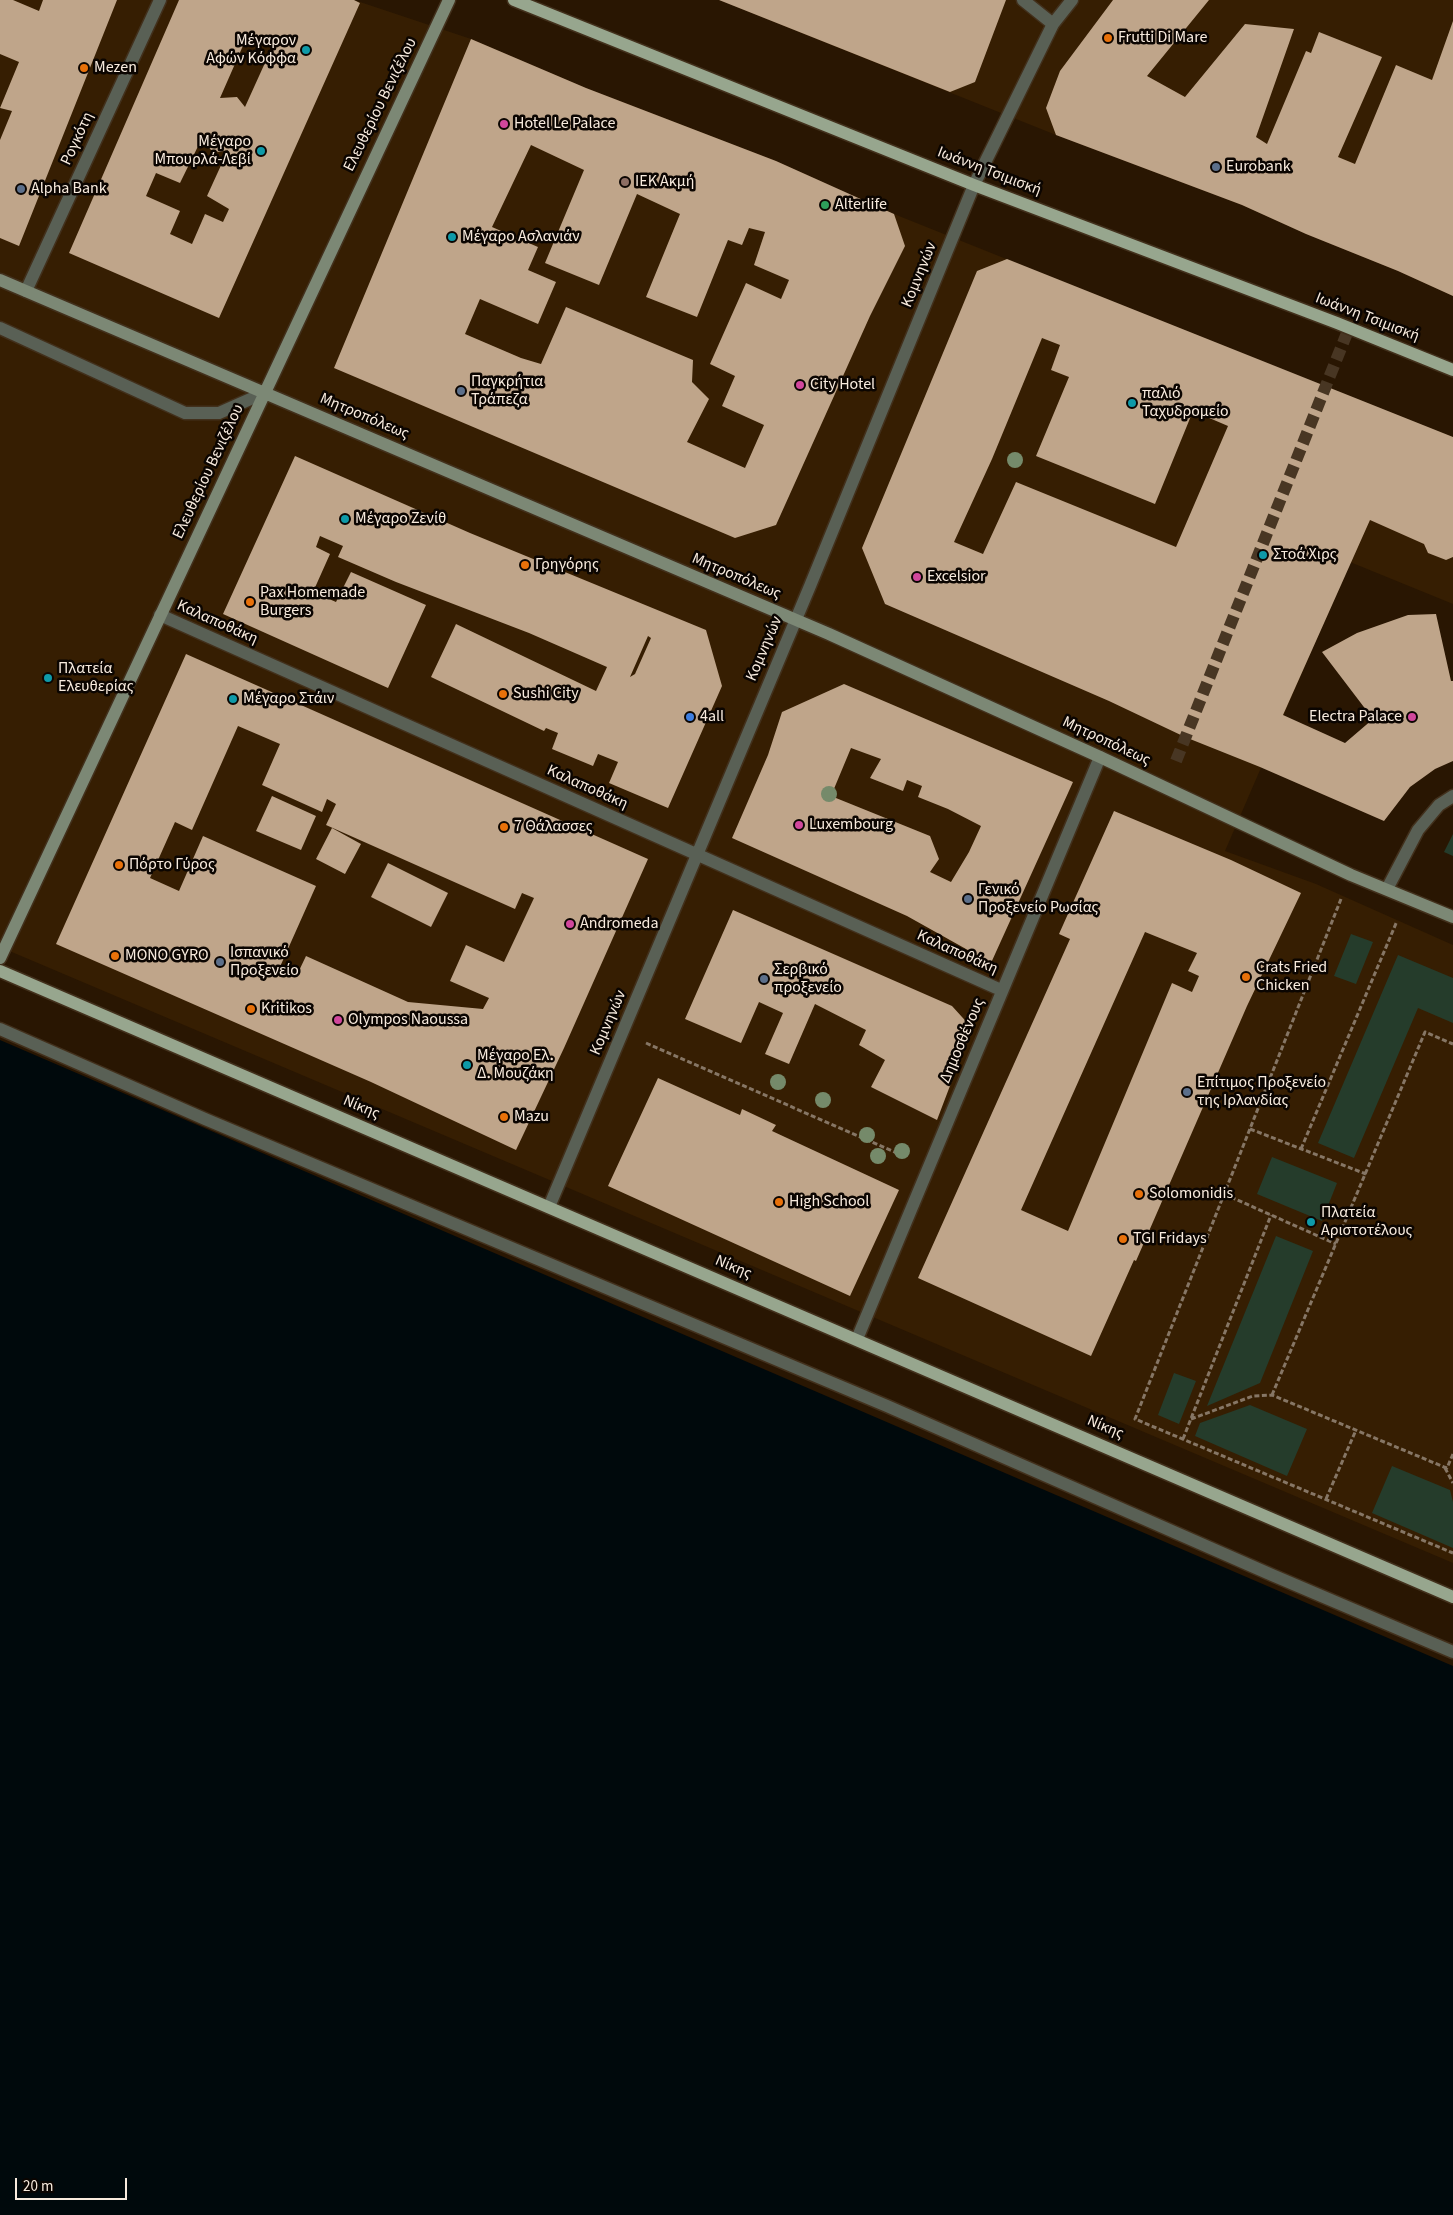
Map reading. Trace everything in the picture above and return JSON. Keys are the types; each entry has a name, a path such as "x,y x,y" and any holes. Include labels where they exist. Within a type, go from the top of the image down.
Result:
{"main road":[{"name":"Ελευθερίου Βενιζέλου","path":"0,958 449,0"},
{"name":"Ιωάννη Τσιμισκή","path":"514,0 974,185 1337,323 1453,370"},
{"name":"Μητροπόλεως","path":"0,280 794,619 1100,757 1350,875 1453,917"},
{"name":"Νίκης","path":"0,971 1453,1596"}],"street":[{"name":"Ρογκότη","path":"26,291 160,0"},
{"path":"1023,0 1053,24"},
{"name":"Κομνηνών","path":"549,1207 698,855 794,619 810,586 974,185 1053,24 1072,0"},
{"path":"0,328 185,413 219,413 264,393"},
{"name":"Καλαποθάκη","path":"160,615 1002,990"},
{"name":"Δημοσθένους","path":"857,1339 1100,757"},
{"path":"1387,889 1418,830 1439,805 1453,796"},
{"path":"0,1029 232,1131 887,1406 1272,1575 1453,1652"}],"path":[{"path":"1342,896 1135,1419 1453,1553"},
{"path":"1301,1149 1397,920"},
{"path":"1272,1395 1425,1032 1453,1044"},
{"path":"623,1033 928,1166"},
{"path":"1250,1129 1366,1174"},
{"path":"1224,1194 1336,1244"},
{"path":"1184,1439 1271,1215"},
{"path":"1191,1419 1253,1396 1272,1395 1444,1467 1453,1483"},
{"path":"1326,1500 1356,1430"},
{"path":"1444,1467 1447,1468 1453,1454"}],"shaded area":[{"path":"0,0 354,0 471,39 586,88 776,161 894,214 1453,438 1453,604 1350,562 1225,851 1316,884 1453,945 1453,1563 0,947"},
{"path":"719,0 1453,0 1453,296 1242,205 1056,135"},
{"path":"0,1040 1453,1666 1453,2215 0,2215"}],"green space":[{"path":"1453,834 1453,856 1444,852"},
{"path":"1351,934 1373,942 1356,984 1334,976"},
{"path":"1398,955 1453,978 1453,1023 1418,1008 1354,1158 1318,1143"},
{"path":"1272,1157 1337,1183 1322,1221 1257,1194"},
{"path":"1276,1236 1313,1251 1260,1383 1207,1406"},
{"path":"1174,1373 1196,1381 1179,1424 1158,1415"},
{"path":"1250,1405 1307,1429 1287,1476 1195,1436 1200,1423"},
{"path":"1392,1466 1450,1490 1453,1502 1453,1548 1372,1513"}],"building":[{"path":"0,0 13,0 39,11 43,0 117,0 19,246 0,238 0,140 12,111 0,108 19,62 0,54"},
{"path":"179,0 354,0 360,3 219,318 69,253","holes":["249,32 274,43 245,107 237,97 220,98","204,134 205,142 211,150 219,152 228,150 207,196 229,209 223,222 205,214 192,244 170,234 180,211 146,196 156,173 180,183"]},
{"path":"719,0 1006,0 975,82 950,92"},
{"path":"1113,0 1209,0 1147,76 1185,97 1245,24 1294,29 1256,137 1267,144 1306,51 1311,53 1319,32 1382,57 1338,157 1355,164 1396,65 1432,80 1453,21 1453,296 1242,205 1056,135 1046,108 1060,71"},
{"path":"471,39 586,88 776,161 894,214 905,246 870,316 776,525 735,538 334,368","holes":["531,145 584,170 545,263 599,285 637,194 680,214 646,297 697,317 728,240 742,245 749,228 765,232 754,265 789,280 781,299 746,283 710,364 735,376 722,406 764,425 745,468 687,442 709,399 692,382 693,360 566,307 541,364 521,358 465,334 480,299 538,324 556,282 528,270 538,247 492,227"]},
{"path":"1007,259 1453,437 1453,557 1446,560 1428,553 1424,544 1370,520 1283,715 1345,743 1373,719 1322,652 1357,633 1408,615 1436,614 1451,681 1453,681 1453,761 1435,769 1410,787 1384,821 1260,767 1185,737 1109,701 885,604 862,548 977,271","holes":["1042,338 1060,345 1051,370 1069,377 1036,456 1155,504 1193,411 1228,426 1176,547 1016,482 983,554 954,542 992,459"]},
{"path":"295,456 470,533 706,630 722,686 668,808 609,783 618,762 598,754 593,766 552,749 558,733 546,728 544,731 431,677 456,624 596,691 607,667 529,633 396,582 338,557 343,546 320,536 316,547 330,554 313,592 336,602 351,572 426,605 388,688 223,614","holes":["648,636 651,638 635,674 630,677"]},
{"path":"186,654 648,859 564,1048 516,1150 371,1082 56,944","holes":["238,726 280,744 262,785 322,812 327,799 336,804 326,825 515,909 522,893 534,898 504,962 466,945 450,981 489,998 483,1009 408,1002 306,956 296,977 279,969 316,886 203,836 179,891 150,878 175,822 192,830"]},
{"path":"844,684 1073,782 991,963 907,916 732,838 768,755 782,712","holes":["851,748 881,759 870,778 903,791 907,780 922,786 918,797 948,809 981,826 969,852 951,882 930,872 939,859 930,836 831,796"]},
{"path":"272,796 316,816 301,850 256,831"},
{"path":"1114,811 1231,860 1301,893 1247,1006 1136,1261 1134,1260 1091,1356 918,1278 1070,939 1059,934","holes":["1145,932 1197,953 1188,971 1199,976 1192,992 1172,983 1068,1231 1021,1210"]},
{"path":"332,828 361,844 345,874 316,859"},
{"path":"388,863 448,893 431,927 371,897"},
{"path":"733,910 952,1006 972,1028 937,1120 871,1087 885,1060 859,1045 866,1030 815,1004 789,1064 765,1054 783,1013 759,1002 741,1043 685,1019"},
{"path":"658,1078 740,1115 742,1109 776,1125 772,1131 899,1190 850,1296 608,1186"}],"tunnel":[{"path":"1176,761 1349,328"}],"place":[{"name":"Frutti Di Mare","path":"1108,38"},
{"name":"Μέγαρον Αφών Κόφφα","path":"306,50"},
{"name":"Mezen","path":"84,68"},
{"name":"Hotel Le Palace","path":"504,124"},
{"name":"Μέγαρο Μπουρλά-Λεβί","path":"261,151"},
{"name":"Eurobank","path":"1216,167"},
{"name":"ΙΕΚ Ακμή","path":"625,182"},
{"name":"Alpha Bank","path":"21,189"},
{"name":"Alterlife","path":"825,205"},
{"name":"Μέγαρο Ασλανιάν","path":"452,237"},
{"name":"City Hotel","path":"800,385"},
{"name":"Παγκρήτια Τράπεζα","path":"461,391"},
{"name":"παλιό Ταχυδρομείο","path":"1132,403"},
{"name":"Μέγαρο Ζενίθ","path":"345,519"},
{"name":"Στοά Χιρς","path":"1263,555"},
{"name":"Γρηγόρης","path":"525,565"},
{"name":"Excelsior","path":"917,577"},
{"name":"Pax Homemade Burgers","path":"250,602"},
{"name":"Πλατεία Ελευθερίας","path":"48,678"},
{"name":"Sushi City","path":"503,694"},
{"name":"Μέγαρο Στάιν","path":"233,699"},
{"name":"4all","path":"690,717"},
{"name":"Electra Palace","path":"1412,717"},
{"name":"Luxembourg","path":"799,825"},
{"name":"7 Θάλασσες","path":"504,827"},
{"name":"Πόρτο Γύρος","path":"119,865"},
{"name":"Γενικό Προξενείο Ρωσίας","path":"968,899"},
{"name":"Andromeda","path":"570,924"},
{"name":"MONO GYRO","path":"115,956"},
{"name":"Ισπανικό Προξενείο","path":"220,962"},
{"name":"Crats Fried Chicken","path":"1246,977"},
{"name":"Σερβικό προξενείο","path":"764,979"},
{"name":"Kritikos","path":"251,1009"},
{"name":"Olympos Naoussa","path":"338,1020"},
{"name":"Μέγαρο Ελ. Δ. Μουζάκη","path":"467,1065"},
{"name":"Επίτιμος Προξενείο της Ιρλανδίας","path":"1187,1092"},
{"name":"Mazu","path":"504,1117"},
{"name":"Solomonidis","path":"1139,1194"},
{"name":"High School","path":"779,1202"},
{"name":"Πλατεία Αριστοτέλους","path":"1311,1222"},
{"name":"TGI Fridays","path":"1123,1239"}]}
